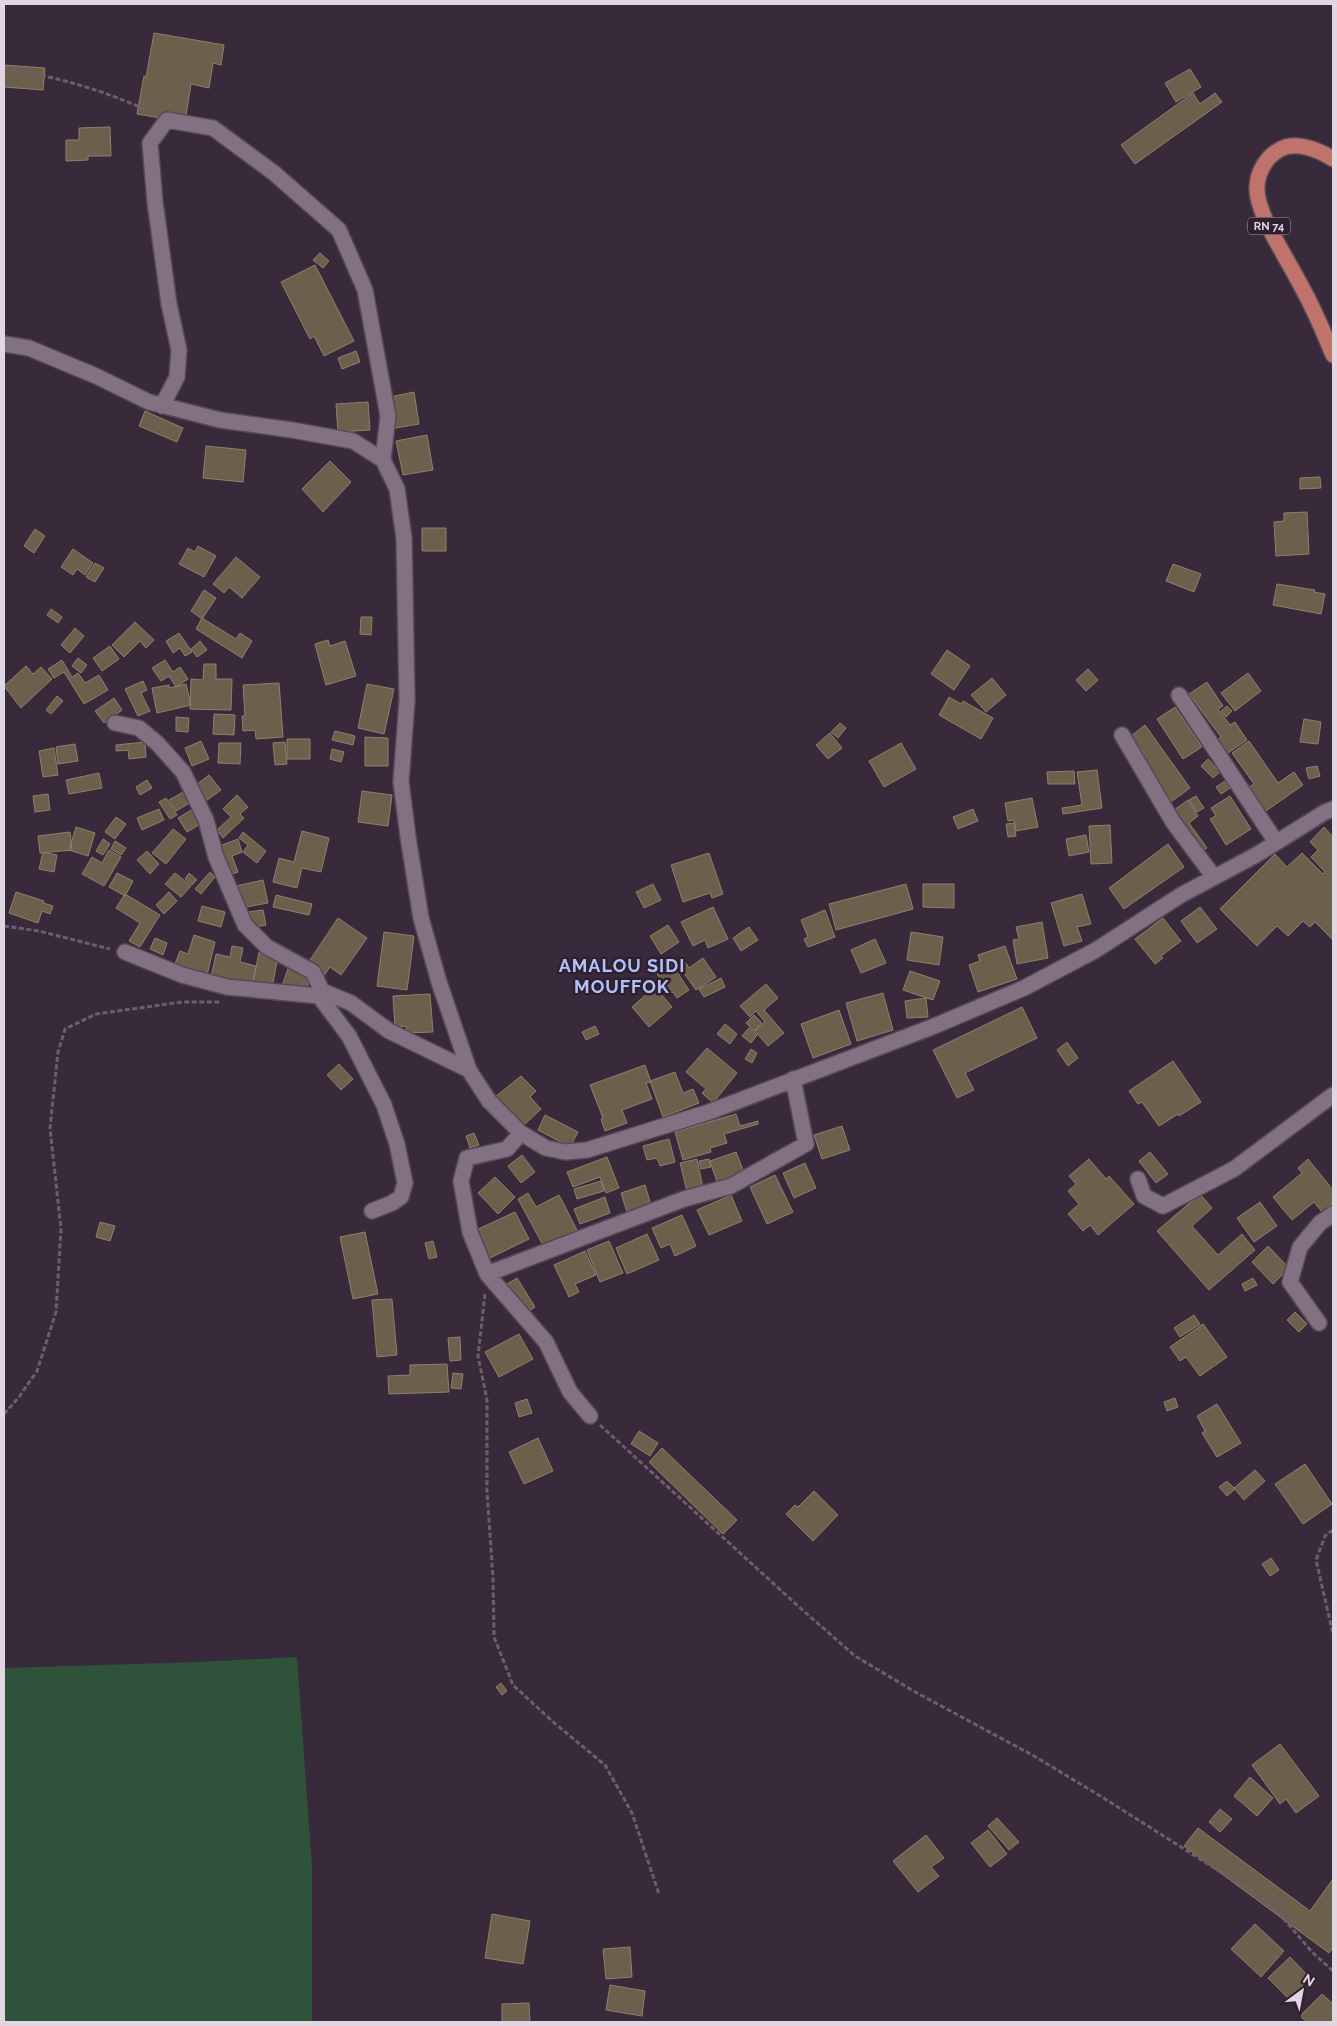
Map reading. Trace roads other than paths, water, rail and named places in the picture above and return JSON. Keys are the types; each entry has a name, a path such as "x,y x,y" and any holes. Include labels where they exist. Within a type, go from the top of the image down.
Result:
{"main road":[{"name":"RN 74","path":"1333,159 1320,151 1300,147 1280,149 1268,158 1262,168 1257,188 1260,205 1266,219 1300,283 1333,355"}],"street":[{"path":"162,406 177,377 180,350 169,304 150,143 167,120 213,128 274,174 339,230 365,290 388,416 383,460"},
{"path":"4,344 29,348 96,376 149,402 162,406 220,420 353,441 383,460 398,489 404,538 407,700 402,782 408,837 421,918 439,982 469,1070 489,1101 521,1133 546,1148 565,1152 587,1150 708,1112 932,1027 1024,988 1096,950 1181,895 1333,809"},
{"path":"1179,695 1276,842"},
{"path":"115,723 139,728 157,743 183,772 206,820 216,857 245,925 267,947 312,972 320,994 349,1036 384,1105 406,1183 401,1197 392,1204 372,1211"},
{"path":"1122,735 1174,822 1214,877"},
{"path":"125,952 182,975 227,987 320,994 351,1003 389,1031 469,1070"},
{"path":"487,1274 684,1199 732,1186 806,1144 793,1079"},
{"path":"1138,1179 1144,1196 1163,1206 1234,1169 1333,1095"},
{"path":"521,1133 507,1148 467,1158 461,1181 470,1232 487,1274 546,1342 570,1392 590,1416"},
{"path":"1319,1323 1290,1282 1300,1247 1320,1223 1333,1214"}],"district":[{"name":"AMALOU SIDI MOUFFOK","path":"622,976"}]}
